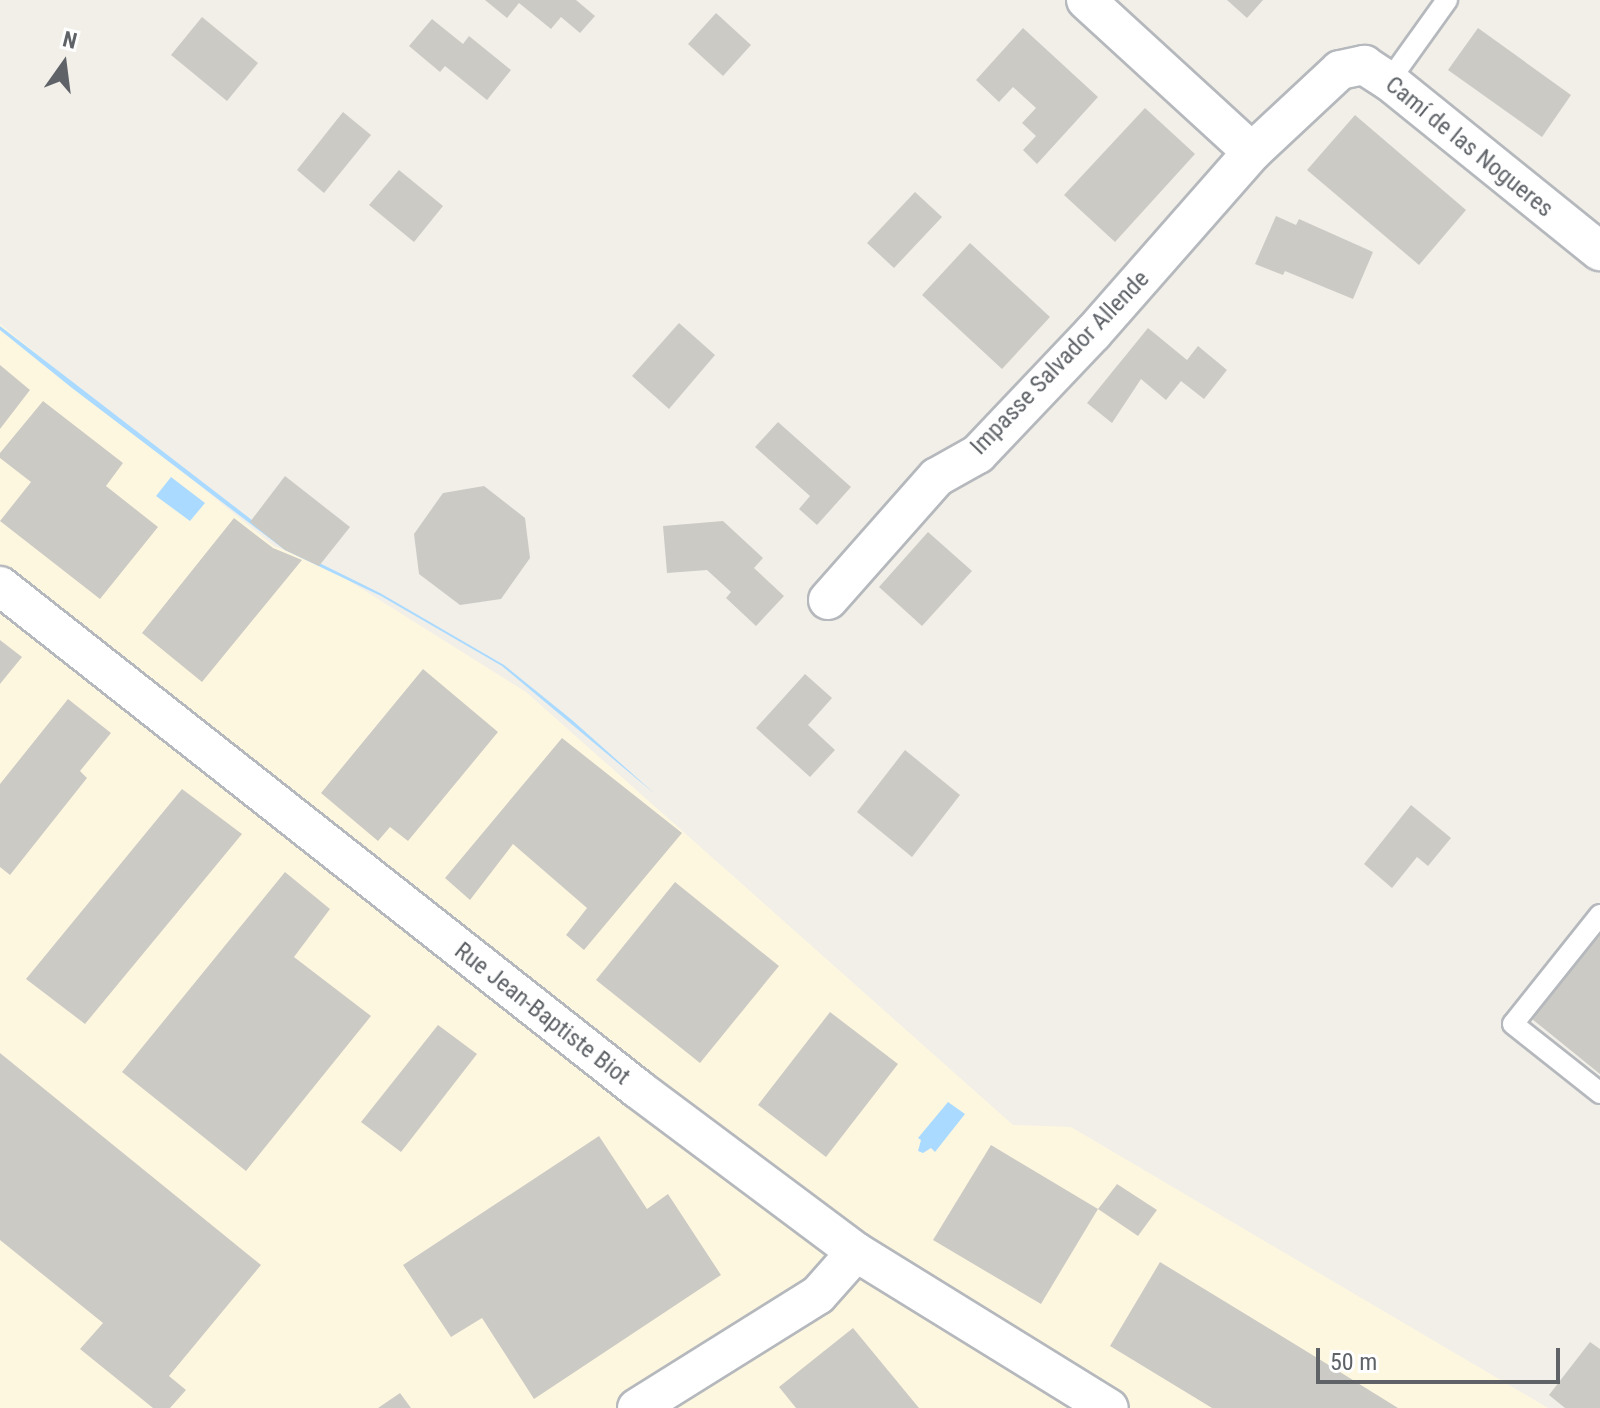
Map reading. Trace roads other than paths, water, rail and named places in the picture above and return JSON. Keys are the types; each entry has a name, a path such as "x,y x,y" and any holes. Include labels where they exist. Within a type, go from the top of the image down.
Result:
{"street":[{"path":"1086,0 1252,152"},
{"name":"Camí de las Nogueres","path":"1252,152 1340,70 1364,65 1389,81 1600,251"},
{"name":"Impasse Salvador Allende","path":"828,600 937,477 978,454 1252,152"},
{"name":"Rue Jean-Baptiste Biot","path":"0,586 614,1070 856,1252 1109,1408"},
{"path":"637,1408 818,1295 856,1252"}],"lane":[{"path":"1389,81 1447,0"},
{"path":"1600,915 1513,1024 1600,1093"}],"water":[{"path":"0,326 287,547 380,593 504,665 655,794 502,666 381,596 285,550 72,388 0,330"},
{"path":"171,477 205,503 190,521 156,496"},
{"path":"948,1102 965,1114 935,1152 931,1148 923,1153 918,1151 921,1140 918,1138"}]}
